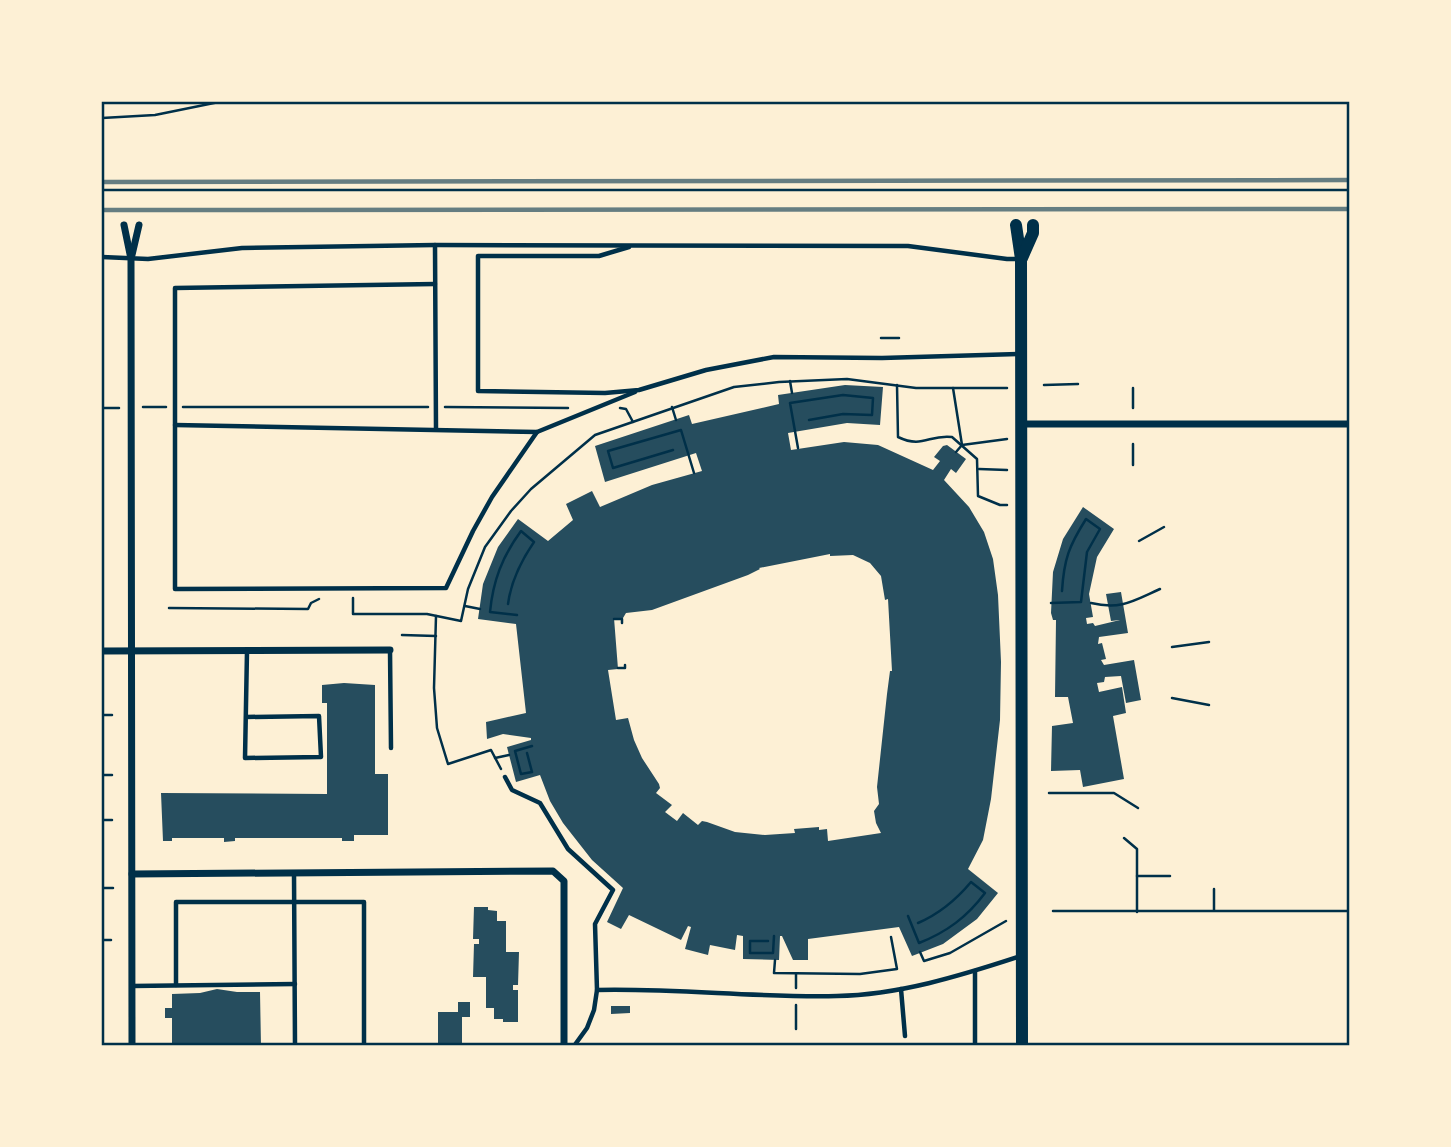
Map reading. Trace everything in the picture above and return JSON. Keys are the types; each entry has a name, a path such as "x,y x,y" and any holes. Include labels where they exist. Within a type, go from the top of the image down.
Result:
{"main road":[{"path":"1016,225 1021,258 1022,354 1022,1045"},
{"path":"1021,258 1033,233 1033,225"}],"street":[{"path":"124,225 131,259 132,1045"},
{"path":"131,259 139,225"},
{"path":"1022,424 1349,424"},
{"path":"102,651 390,650"},
{"path":"132,874 553,871 564,881 564,1045"}],"lane":[{"path":"435,245 436,429"},
{"path":"102,257 131,259 242,248 435,245 908,246 1007,259 1021,258"},
{"path":"635,246 599,256 478,256 478,391 605,393 639,390"},
{"path":"435,284 175,288 175,589 446,588 486,508 537,432"},
{"path":"175,425 537,432 639,390 706,370 774,357 882,358 1022,354"},
{"path":"390,650 391,748"},
{"path":"246,717 319,716 321,757 246,758 246,717 247,651"},
{"path":"505,777 512,790 540,803 568,849 612,890 595,925 597,990 594,1010 587,1028 575,1045"},
{"path":"295,873 295,1045"},
{"path":"176,985 176,902 364,902 364,1045"},
{"path":"597,990 838,996 901,989 975,971 1023,955"},
{"path":"975,971 975,1045"},
{"path":"132,986 295,984"},
{"path":"901,989 905,1036"}],"path":[{"path":"102,118 155,116 219,102"},
{"path":"102,190 1349,190"},
{"path":"881,338 899,338"},
{"path":"342,598 353,598 353,614 436,616 461,621 468,589 485,547 531,489 595,435 734,387 848,379 916,388 1007,388"},
{"path":"790,381 792,393"},
{"path":"1044,384 1078,384"},
{"path":"897,385 898,437 912,444 952,437 974,455 978,469 978,496 1007,505"},
{"path":"1133,387 1133,408"},
{"path":"953,388 962,445"},
{"path":"799,448 790,403 843,395 873,398 872,415 843,414 809,420"},
{"path":"143,407 429,407"},
{"path":"444,407 626,409 633,422"},
{"path":"672,407 676,419"},
{"path":"102,408 119,408"},
{"path":"673,450 613,468 608,451 681,430 694,473"},
{"path":"956,452 962,445 1007,439"},
{"path":"1133,444 1133,465"},
{"path":"978,469 1007,470"},
{"path":"1051,603 1081,602 1087,552 1101,529 1086,519 1069,546 1063,569 1062,591"},
{"path":"1139,541 1164,527"},
{"path":"508,604 510,590 522,560 534,542 520,531 506,551 492,588 490,612 517,615"},
{"path":"1091,603 1109,607 1123,605 1160,589"},
{"path":"169,608 308,608 311,603 321,598"},
{"path":"465,606 480,609"},
{"path":"436,616 434,688 437,729 448,764 491,750 505,777"},
{"path":"614,619 622,619 622,623"},
{"path":"402,635 436,636"},
{"path":"1172,647 1209,642"},
{"path":"618,668 625,668 625,665"},
{"path":"1172,698 1209,705"},
{"path":"102,715 112,715"},
{"path":"527,753 532,772 521,775 515,751 533,746"},
{"path":"495,758 509,755"},
{"path":"102,775 112,775"},
{"path":"1049,793 1114,793 1138,808"},
{"path":"102,820 112,820"},
{"path":"1124,838 1137,849 1137,912"},
{"path":"1137,876 1170,876"},
{"path":"908,916 919,943 939,935 970,912 985,893 971,881 957,899 918,923"},
{"path":"102,888 113,888"},
{"path":"1214,889 1214,911"},
{"path":"1053,911 1349,911"},
{"path":"920,953 924,961 950,953 1006,921"},
{"path":"768,941 750,941 750,953 773,953 774,936"},
{"path":"775,960 774,973 860,974 897,969 891,937"},
{"path":"102,940 111,940"}],"building":[{"path":"845,385 883,387 880,425 847,423 788,433 791,450 844,442 878,445 933,470 940,461 934,457 947,445 966,459 956,473 951,469 944,480 969,507 984,532 993,559 998,595 1001,662 1000,720 991,799 983,840 968,869 998,893 977,919 943,944 912,956 899,927 808,939 808,960 793,960 780,936 779,960 743,959 743,936 737,935 735,950 710,945 708,955 685,949 691,927 688,926 681,940 629,915 621,929 607,922 623,888 592,860 563,823 550,801 540,775 516,782 507,747 531,738 503,734 487,739 486,722 526,713 516,624 478,619 483,584 498,547 518,519 548,541 573,520 566,504 592,491 600,507 652,485 702,471 696,453 605,482 595,446 689,415 692,424 779,404 778,395","holes":["853,555 870,563 881,576 885,600 888,599 892,671 877,787 879,804 874,811 881,833 828,841 827,829 819,830 819,827 794,829 795,833 765,835 735,832 702,821 698,825 683,813 677,821 665,812 672,805 656,793 660,788 659,784 642,758 628,718 616,720 608,670 618,669 614,618 623,618 626,613 652,610 748,575 759,568 830,556"]},
{"path":"1083,507 1114,529 1097,557 1089,594 1093,617 1086,618 1087,624 1093,623 1095,626 1120,620 1111,621 1106,594 1121,592 1128,633 1099,637 1098,644 1102,643 1106,659 1101,660 1104,665 1134,660 1141,700 1126,703 1121,676 1105,677 1104,682 1097,683 1099,692 1122,687 1126,713 1113,716 1124,779 1083,787 1080,770 1051,771 1052,726 1073,723 1068,697 1055,697 1056,620 1053,620 1051,613 1053,572 1063,539"},
{"path":"322,685 375,685 375,774 388,774 388,835 354,835 354,841 342,841 342,838 235,838 235,841 224,842 224,838 172,838 172,841 163,841 161,793 327,794 327,703 322,703"},
{"path":"474,907 488,907 488,910 497,911 497,921 506,921 506,952 519,952 518,985 513,985 513,990 518,990 518,1022 494,1019 494,1008 486,1008 486,977 473,977 474,944 479,944 479,939 473,939"},
{"path":"217,989 260,992 261,1046 172,1046 172,1018 165,1018 165,1008 172,1008 172,994"},
{"path":"458,1002 470,1002 470,1017 462,1017 462,1046 438,1046 438,1012 458,1012"},
{"path":"611,1006 630,1006 630,1013 611,1014"}],"railway":[{"path":"102,182 1350,180"},
{"path":"102,210 1350,209"}]}
